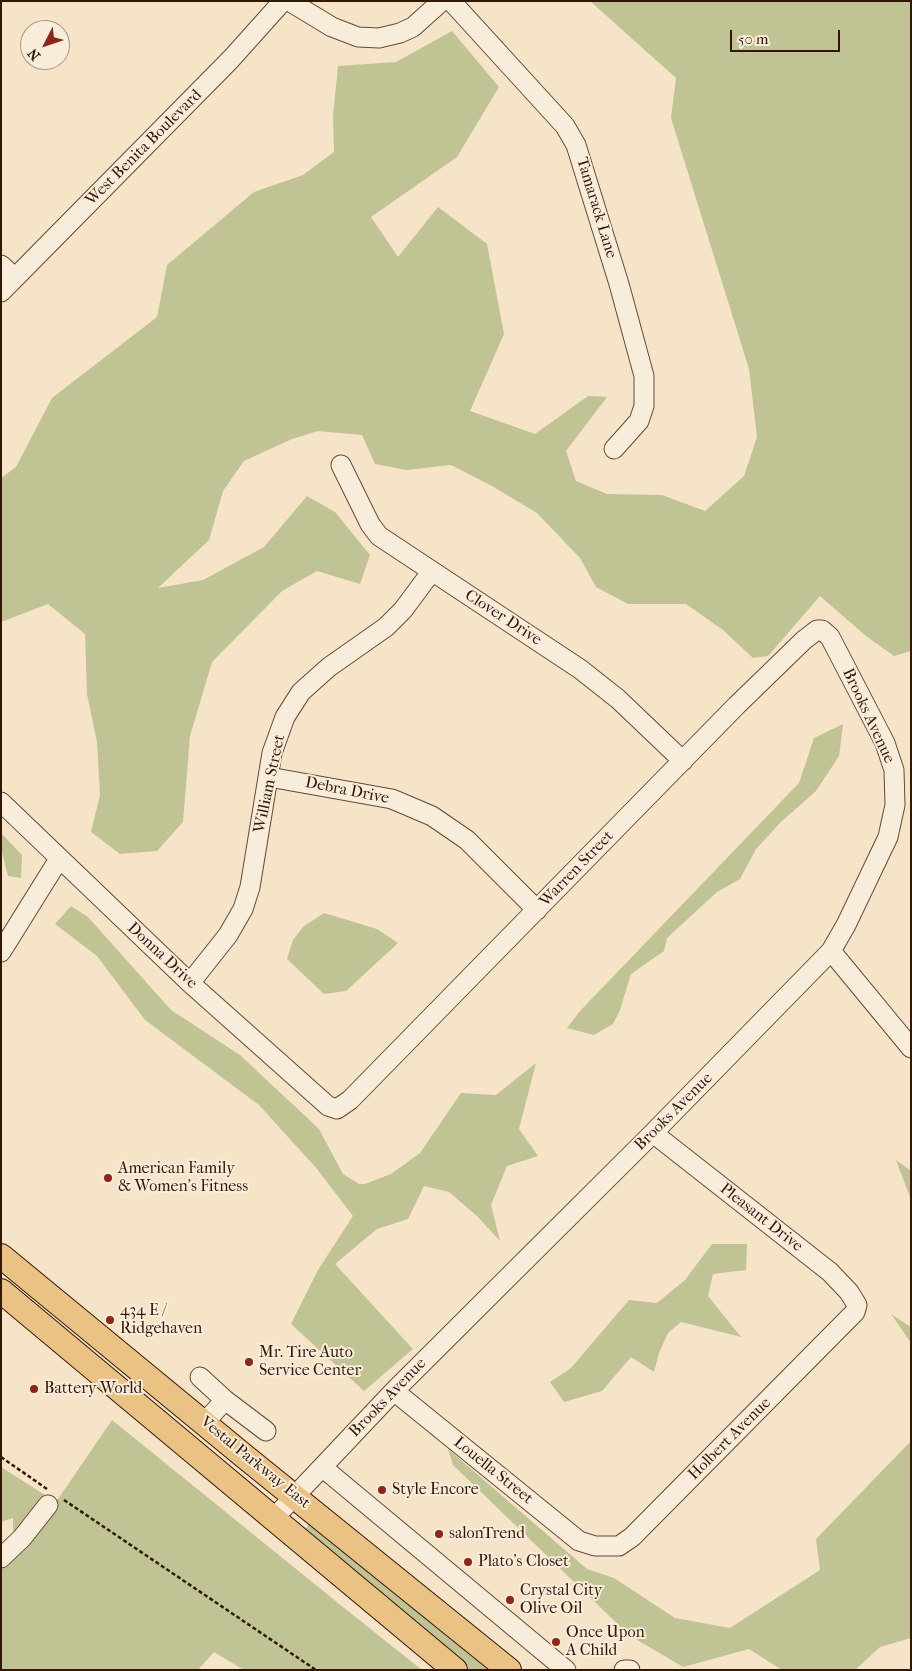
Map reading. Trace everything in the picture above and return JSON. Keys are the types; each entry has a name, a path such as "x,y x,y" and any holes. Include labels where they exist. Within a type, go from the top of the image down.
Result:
{"main road":[{"name":"Vestal Parkway East","path":"1,1256 509,1670"},
{"name":"Vestal Parkway East","path":"1,1290 455,1670"}],"street":[{"name":"West Benita Boulevard","path":"1,292 231,59 283,1"},
{"path":"288,1 332,27 358,37 379,38 400,33 413,26 442,1"},
{"name":"Tamarack Lane","path":"451,1 565,126 576,145 619,284 644,376 644,406 639,421 614,448"},
{"path":"1,265 15,278"},
{"name":"Clover Drive","path":"341,465 370,524 379,536 580,669 618,699 683,761"},
{"name":"William Street","path":"190,983 228,935 243,909 250,887 272,754 285,717 301,692 329,667 386,627 403,610 432,571"},
{"name":"Warren Street","path":"328,1106 337,1109 350,1100 804,640 817,630 822,630 827,634"},
{"name":"Brooks Avenue","path":"273,1519 394,1391 653,1133 831,951 846,925 888,837 895,805 894,770 885,743 827,634"},
{"name":"Debra Drive","path":"269,777 392,799 432,816 467,840 537,910"},
{"name":"Donna Drive","path":"1,802 58,859 190,983 328,1106"},
{"path":"1,952 58,859"},
{"path":"831,951 911,1048"},
{"name":"Pleasant Drive","path":"653,1133 830,1272 850,1292 857,1305 855,1312"},
{"name":"Holbert Avenue","path":"595,1546 619,1546 632,1537 855,1312"},
{"path":"200,1377 225,1400 266,1431"},
{"name":"Louella Street","path":"394,1391 578,1541 595,1546"},
{"path":"204,1423 225,1400"},
{"path":"322,1467 467,1590 566,1670"},
{"path":"1,1558 22,1538 53,1498"},
{"path":"624,1670 630,1670"}],"path":[{"path":"1,1457 53,1498 316,1670"}],"green space":[{"path":"590,1 911,1 911,651 894,656 866,636 820,596 768,656 753,658 723,630 686,604 628,604 596,587 580,558 537,513 492,486 451,465 406,470 375,464 362,435 318,431 292,439 244,461 223,491 209,540 158,588 203,580 264,547 307,496 335,512 370,555 360,584 317,571 282,591 212,662 190,736 183,822 157,851 120,854 91,832 100,795 97,742 87,694 85,634 48,604 1,622 1,478 16,467 52,398 157,317 167,265 254,192 303,175 334,152 333,116 338,66 396,62 452,31 499,87 457,157 371,217 398,257 438,207 487,244 504,334 470,411 535,434 588,396 607,397 566,451 576,481 607,494 662,495 705,511 744,476 757,437 749,369 671,118 676,78"},
{"path":"843,724 839,756 816,791 781,822 756,849 740,879 717,892 667,938 664,951 631,974 620,1010 613,1024 594,1035 567,1028 580,1011 799,783 814,738"},
{"path":"1,833 22,855 21,878 8,876 1,848"},
{"path":"71,906 88,917 171,1010 240,1055 319,1129 343,1174 359,1184 365,1184 391,1174 420,1153 461,1093 496,1095 536,1063 519,1129 538,1156 507,1166 491,1205 500,1241 477,1216 449,1192 424,1186 408,1219 377,1229 335,1264 413,1349 364,1391 291,1324 318,1270 353,1216 317,1169 259,1105 145,1020 97,956 55,924"},
{"path":"324,913 377,929 398,943 346,991 324,994 287,959 293,940 303,927"},
{"path":"896,1160 911,1171 911,1197 910,1197"},
{"path":"712,1244 747,1244 746,1270 713,1274 708,1296 741,1337 681,1322 668,1333 659,1353 654,1372 631,1357 602,1391 564,1402 550,1382 571,1368 629,1300 657,1303 685,1280"},
{"path":"891,1314 911,1327 911,1343"},
{"path":"112,1420 422,1670 244,1670 214,1652 198,1670 1,1670 1,1570 13,1556 13,1518 1,1522 1,1467 56,1502"},
{"path":"911,1441 911,1638 880,1647 855,1670 782,1670 749,1649 683,1667 629,1635 453,1465 448,1449 587,1569 614,1578 675,1618 730,1628 820,1570 816,1539"},
{"path":"309,1523 488,1670 470,1670 420,1629 313,1541 306,1529"}],"place":[{"name":"American Family & Women's Fitness","path":"108,1178"},
{"name":"434 E / Ridgehaven","path":"110,1320"},
{"name":"Mr. Tire Auto Service Center","path":"249,1362"},
{"name":"Battery World","path":"34,1389"},
{"name":"Style Encore","path":"382,1490"},
{"name":"salonTrend","path":"439,1534"},
{"name":"Plato's Closet","path":"468,1562"},
{"name":"Crystal City Olive Oil","path":"510,1600"},
{"name":"Once Upon A Child","path":"556,1642"}]}
